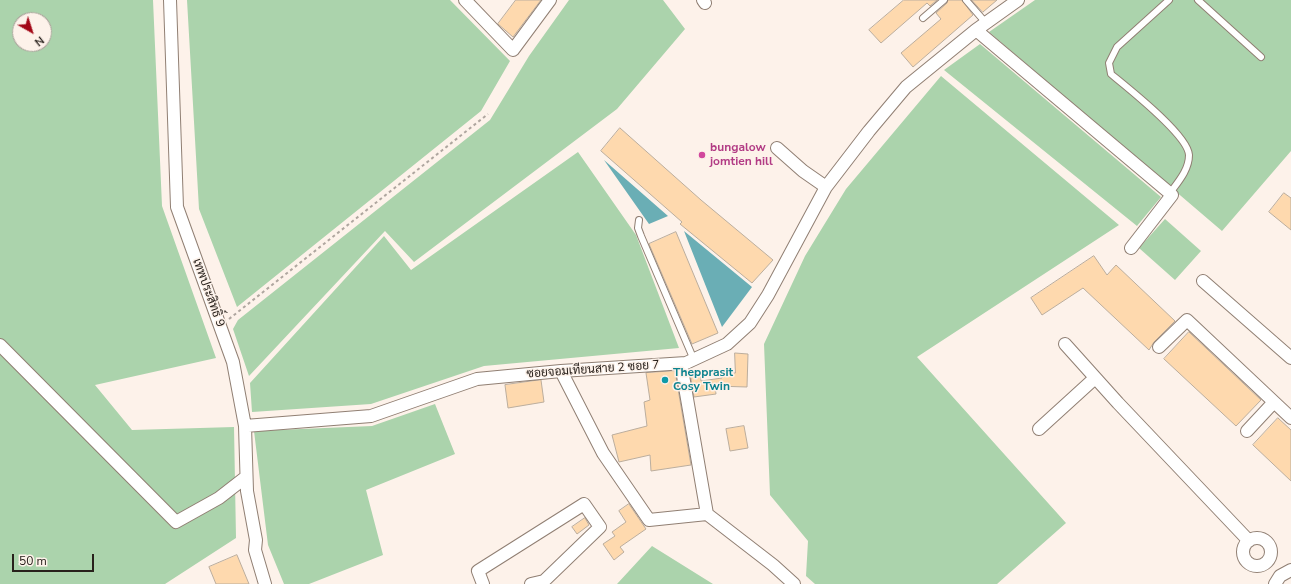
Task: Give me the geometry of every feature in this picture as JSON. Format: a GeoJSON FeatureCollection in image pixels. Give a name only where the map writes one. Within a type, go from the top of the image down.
{"type":"FeatureCollection","features":[{"type":"Feature","properties":{"kind":"street","name":"เทพประสิทธิ์ 9"},"geometry":{"type":"LineString","coordinates":[[170,0],[177,207],[233,362],[246,426],[247,491],[256,540],[256,550],[265,584]]}},
{"type":"Feature","properties":{"kind":"street"},"geometry":{"type":"LineString","coordinates":[[465,0],[513,50],[550,0]]}},
{"type":"Feature","properties":{"kind":"street","name":"ซอยจอมเทียนสาย 2 ซอย 7"},"geometry":{"type":"LineString","coordinates":[[246,426],[371,416],[477,379],[561,371],[681,364],[694,360],[727,344],[750,323],[768,295],[826,187],[869,131],[906,87],[976,30],[1018,0]]}},
{"type":"Feature","properties":{"kind":"street"},"geometry":{"type":"LineString","coordinates":[[976,30],[1172,195],[1131,248]]}},
{"type":"Feature","properties":{"kind":"street"},"geometry":{"type":"LineString","coordinates":[[777,148],[803,171],[826,187]]}},
{"type":"Feature","properties":{"kind":"street"},"geometry":{"type":"LineString","coordinates":[[1204,281],[1291,358]]}},
{"type":"Feature","properties":{"kind":"street"},"geometry":{"type":"LineString","coordinates":[[1159,347],[1187,320],[1291,418]]}},
{"type":"Feature","properties":{"kind":"street"},"geometry":{"type":"LineString","coordinates":[[0,344],[176,522],[219,498],[246,477]]}},
{"type":"Feature","properties":{"kind":"street"},"geometry":{"type":"LineString","coordinates":[[1065,344],[1095,378],[1249,541]]}},
{"type":"Feature","properties":{"kind":"street"},"geometry":{"type":"LineString","coordinates":[[681,364],[707,514],[773,565],[794,584]]}},
{"type":"Feature","properties":{"kind":"street"},"geometry":{"type":"LineString","coordinates":[[561,371],[603,453],[649,520],[707,514]]}},
{"type":"Feature","properties":{"kind":"street"},"geometry":{"type":"LineString","coordinates":[[1039,429],[1095,378]]}},
{"type":"Feature","properties":{"kind":"street"},"geometry":{"type":"LineString","coordinates":[[1247,431],[1274,402]]}},
{"type":"Feature","properties":{"kind":"street"},"geometry":{"type":"LineString","coordinates":[[483,584],[478,571],[584,504],[600,527],[544,581],[531,584]]}},
{"type":"Feature","properties":{"kind":"street"},"geometry":{"type":"LineString","coordinates":[[1258,538],[1266,541],[1269,544],[1271,553],[1267,561],[1260,566],[1255,566],[1247,561],[1243,553],[1246,544],[1249,541],[1258,538]]}},
{"type":"Feature","properties":{"kind":"street"},"geometry":{"type":"LineString","coordinates":[[1267,561],[1277,580],[1291,570]]}},
{"type":"Feature","properties":{"kind":"lane"},"geometry":{"type":"LineString","coordinates":[[923,18],[944,0]]}},
{"type":"Feature","properties":{"kind":"lane"},"geometry":{"type":"LineString","coordinates":[[966,0],[986,23]]}},
{"type":"Feature","properties":{"kind":"lane"},"geometry":{"type":"LineString","coordinates":[[1169,0],[1117,47],[1109,63],[1111,74],[1174,129],[1187,148],[1189,154],[1183,175],[1170,193]]}},
{"type":"Feature","properties":{"kind":"lane"},"geometry":{"type":"LineString","coordinates":[[1198,0],[1261,57]]}},
{"type":"Feature","properties":{"kind":"lane"},"geometry":{"type":"LineString","coordinates":[[639,220],[638,228],[641,236],[694,360]]}},
{"type":"Feature","properties":{"kind":"path"},"geometry":{"type":"LineString","coordinates":[[220,326],[488,114]]}},
{"type":"Feature","properties":{"kind":"green space"},"geometry":{"type":"Polygon","coordinates":[[[0,0],[153,0],[162,206],[216,358],[95,385],[132,430],[234,427],[236,538],[165,584],[0,584],[0,0]]]}},
{"type":"Feature","properties":{"kind":"green space"},"geometry":{"type":"Polygon","coordinates":[[[187,0],[450,0],[510,61],[481,111],[237,307],[199,209],[187,0]]]}},
{"type":"Feature","properties":{"kind":"green space"},"geometry":{"type":"Polygon","coordinates":[[[569,0],[663,0],[685,29],[617,109],[414,262],[385,231],[249,376],[233,329],[238,320],[490,120],[529,56],[569,0]]]}},
{"type":"Feature","properties":{"kind":"green space"},"geometry":{"type":"Polygon","coordinates":[[[1035,0],[1291,0],[1291,151],[1222,231],[989,32],[1035,0]]]}},
{"type":"Feature","properties":{"kind":"green space"},"geometry":{"type":"Polygon","coordinates":[[[980,44],[1161,197],[1137,226],[944,70],[980,44]]]}},
{"type":"Feature","properties":{"kind":"green space"},"geometry":{"type":"Polygon","coordinates":[[[941,76],[1119,225],[917,357],[1066,523],[997,584],[815,584],[806,576],[808,541],[770,495],[764,344],[805,256],[846,189],[941,76]]]}},
{"type":"Feature","properties":{"kind":"green space"},"geometry":{"type":"Polygon","coordinates":[[[578,152],[636,235],[679,348],[484,366],[371,404],[252,412],[250,383],[384,236],[411,270],[578,152]]]}},
{"type":"Feature","properties":{"kind":"green space"},"geometry":{"type":"Polygon","coordinates":[[[1165,219],[1201,251],[1175,280],[1139,248],[1165,219]]]}},
{"type":"Feature","properties":{"kind":"green space"},"geometry":{"type":"Polygon","coordinates":[[[435,404],[455,454],[366,490],[383,555],[309,584],[284,584],[268,545],[254,431],[372,426],[435,404]]]}},
{"type":"Feature","properties":{"kind":"green space"},"geometry":{"type":"Polygon","coordinates":[[[652,546],[713,584],[617,584],[652,546]]]}},
{"type":"Feature","properties":{"kind":"water"},"geometry":{"type":"Polygon","coordinates":[[[604,160],[668,216],[649,224],[604,160]]]}},
{"type":"Feature","properties":{"kind":"water"},"geometry":{"type":"Polygon","coordinates":[[[684,231],[752,287],[722,327],[684,231]]]}},
{"type":"Feature","properties":{"kind":"building"},"geometry":{"type":"Polygon","coordinates":[[[516,0],[541,0],[513,37],[498,24],[516,0]]]}},
{"type":"Feature","properties":{"kind":"building"},"geometry":{"type":"Polygon","coordinates":[[[904,0],[937,0],[930,6],[927,3],[881,43],[869,30],[904,0]]]}},
{"type":"Feature","properties":{"kind":"building"},"geometry":{"type":"Polygon","coordinates":[[[948,0],[962,0],[973,15],[913,67],[901,53],[941,19],[936,13],[947,3],[948,0]]]}},
{"type":"Feature","properties":{"kind":"building"},"geometry":{"type":"Polygon","coordinates":[[[972,0],[997,0],[983,12],[972,0]]]}},
{"type":"Feature","properties":{"kind":"building"},"geometry":{"type":"Polygon","coordinates":[[[620,128],[701,200],[773,260],[752,283],[680,224],[682,222],[601,151],[620,128]]]}},
{"type":"Feature","properties":{"kind":"building"},"geometry":{"type":"Polygon","coordinates":[[[1284,193],[1291,198],[1291,230],[1269,212],[1284,193]]]}},
{"type":"Feature","properties":{"kind":"building"},"geometry":{"type":"Polygon","coordinates":[[[676,232],[718,333],[692,344],[649,244],[676,232]]]}},
{"type":"Feature","properties":{"kind":"building"},"geometry":{"type":"Polygon","coordinates":[[[1094,256],[1107,275],[1116,265],[1175,321],[1154,342],[1149,350],[1083,288],[1042,315],[1031,298],[1094,256]]]}},
{"type":"Feature","properties":{"kind":"building"},"geometry":{"type":"Polygon","coordinates":[[[1189,332],[1261,400],[1236,426],[1164,359],[1189,332]]]}},
{"type":"Feature","properties":{"kind":"building"},"geometry":{"type":"Polygon","coordinates":[[[735,353],[748,354],[747,387],[715,386],[716,394],[694,397],[690,373],[700,372],[701,381],[722,378],[722,373],[735,373],[735,353]]]}},
{"type":"Feature","properties":{"kind":"building"},"geometry":{"type":"Polygon","coordinates":[[[675,371],[691,465],[651,471],[650,455],[619,462],[612,435],[647,426],[644,402],[650,400],[646,373],[675,371]]]}},
{"type":"Feature","properties":{"kind":"building"},"geometry":{"type":"Polygon","coordinates":[[[541,380],[544,402],[508,408],[505,385],[541,380]]]}},
{"type":"Feature","properties":{"kind":"building"},"geometry":{"type":"Polygon","coordinates":[[[1278,418],[1291,430],[1291,481],[1253,445],[1278,418]]]}},
{"type":"Feature","properties":{"kind":"building"},"geometry":{"type":"Polygon","coordinates":[[[744,426],[748,448],[730,451],[726,429],[744,426]]]}},
{"type":"Feature","properties":{"kind":"building"},"geometry":{"type":"Polygon","coordinates":[[[629,504],[646,529],[620,547],[624,552],[614,560],[603,544],[615,536],[612,532],[626,522],[619,511],[629,504]]]}},
{"type":"Feature","properties":{"kind":"building"},"geometry":{"type":"Polygon","coordinates":[[[585,518],[589,525],[577,534],[572,527],[585,518]]]}},
{"type":"Feature","properties":{"kind":"building"},"geometry":{"type":"Polygon","coordinates":[[[237,555],[249,584],[216,584],[209,567],[237,555]]]}},
{"type":"Feature","properties":{"kind":"place","name":"bungalow jomtien hill"},"geometry":{"type":"Point","coordinates":[702,155]}},
{"type":"Feature","properties":{"kind":"place","name":"Thepprasit Cosy Twin"},"geometry":{"type":"Point","coordinates":[665,380]}}]}
